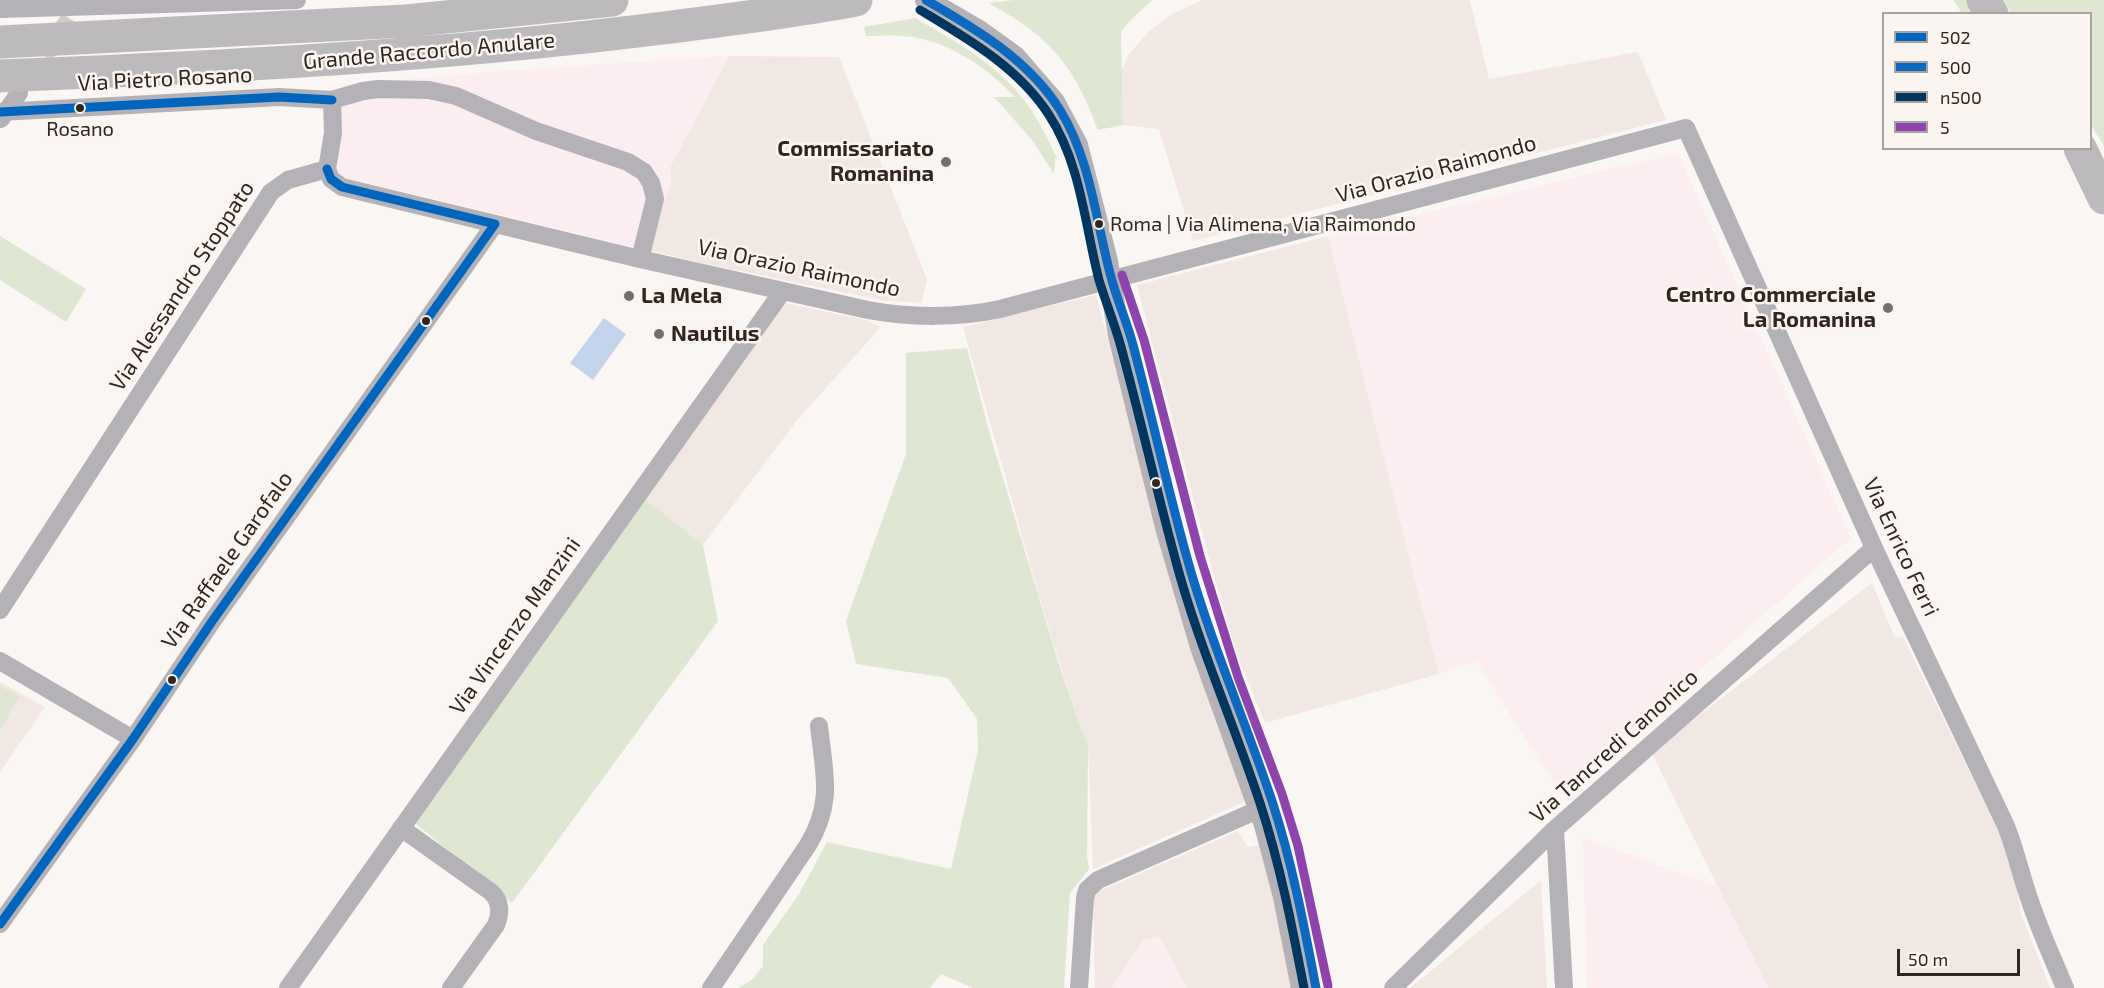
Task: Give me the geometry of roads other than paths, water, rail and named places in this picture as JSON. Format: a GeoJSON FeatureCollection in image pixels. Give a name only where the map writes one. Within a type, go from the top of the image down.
{"type":"FeatureCollection","features":[{"type":"Feature","properties":{"kind":"highway","name":"Grande Raccordo Anulare"},"geometry":{"type":"LineString","coordinates":[[0,42],[406,21],[612,0]]}},
{"type":"Feature","properties":{"kind":"highway","name":"Grande Raccordo Anulare"},"geometry":{"type":"LineString","coordinates":[[9,84],[184,68],[402,55],[605,35],[809,9],[856,0]]}},
{"type":"Feature","properties":{"kind":"highway"},"geometry":{"type":"LineString","coordinates":[[2081,150],[2104,198]]}},
{"type":"Feature","properties":{"kind":"street"},"geometry":{"type":"LineString","coordinates":[[0,9],[297,0]]}},
{"type":"Feature","properties":{"kind":"street"},"geometry":{"type":"LineString","coordinates":[[926,0],[1009,51],[1039,83],[1063,116],[1081,155],[1111,279],[1130,334],[1188,560],[1227,681],[1271,798],[1284,841],[1316,988]]}},
{"type":"Feature","properties":{"kind":"street"},"geometry":{"type":"LineString","coordinates":[[2,115],[9,84]]}},
{"type":"Feature","properties":{"kind":"street"},"geometry":{"type":"LineString","coordinates":[[495,224],[342,187],[331,179],[327,169],[333,133],[332,100],[370,90],[442,92],[536,131],[634,165],[647,176],[654,194],[654,207],[640,260]]}},
{"type":"Feature","properties":{"kind":"street","name":"Via Pietro Rosano"},"geometry":{"type":"LineString","coordinates":[[2,115],[279,97],[332,100]]}},
{"type":"Feature","properties":{"kind":"street","name":"Via Orazio Raimondo"},"geometry":{"type":"LineString","coordinates":[[495,224],[640,260],[874,311],[930,315],[989,312],[1686,128]]}},
{"type":"Feature","properties":{"kind":"street","name":"Via Enrico Ferri"},"geometry":{"type":"LineString","coordinates":[[1686,128],[1874,548],[2006,826],[2019,859],[2025,887],[2037,923],[2065,988]]}},
{"type":"Feature","properties":{"kind":"street","name":"Via Alessandro Stoppato"},"geometry":{"type":"LineString","coordinates":[[0,610],[271,192],[288,180],[327,169]]}},
{"type":"Feature","properties":{"kind":"street","name":"Via Raffaele Garofalo"},"geometry":{"type":"LineString","coordinates":[[0,924],[133,740],[213,620],[495,224]]}},
{"type":"Feature","properties":{"kind":"street"},"geometry":{"type":"LineString","coordinates":[[1111,279],[1119,336],[1181,582],[1213,681],[1260,809],[1280,882],[1302,988]]}},
{"type":"Feature","properties":{"kind":"street","name":"Via Vincenzo Manzini"},"geometry":{"type":"LineString","coordinates":[[288,988],[782,292]]}},
{"type":"Feature","properties":{"kind":"street","name":"Via Tancredi Canonico"},"geometry":{"type":"LineString","coordinates":[[1393,988],[1554,829],[1874,548]]}},
{"type":"Feature","properties":{"kind":"street"},"geometry":{"type":"LineString","coordinates":[[0,661],[133,740]]}},
{"type":"Feature","properties":{"kind":"street"},"geometry":{"type":"LineString","coordinates":[[711,988],[808,846],[819,826],[825,796],[819,726]]}},
{"type":"Feature","properties":{"kind":"street"},"geometry":{"type":"LineString","coordinates":[[1079,988],[1085,898],[1089,887],[1098,880],[1122,869],[1260,809]]}},
{"type":"Feature","properties":{"kind":"street"},"geometry":{"type":"LineString","coordinates":[[401,828],[491,892],[499,904],[496,925],[451,988]]}},
{"type":"Feature","properties":{"kind":"street"},"geometry":{"type":"LineString","coordinates":[[1554,829],[1564,988]]}},
{"type":"Feature","properties":{"kind":"water"},"geometry":{"type":"Polygon","coordinates":[[[604,318],[626,334],[593,380],[570,363],[604,318]]]}},
{"type":"Feature","properties":{"kind":"tunnel"},"geometry":{"type":"LineString","coordinates":[[29,78],[72,15]]}},
{"type":"Feature","properties":{"kind":"place","name":"Rosano"},"geometry":{"type":"Point","coordinates":[80,108]}},
{"type":"Feature","properties":{"kind":"place","name":"Commissariato Romanina"},"geometry":{"type":"Point","coordinates":[946,162]}},
{"type":"Feature","properties":{"kind":"place","name":"Roma | Via Alimena, Via Raimondo"},"geometry":{"type":"Point","coordinates":[1099,224]}},
{"type":"Feature","properties":{"kind":"place","name":"La Mela"},"geometry":{"type":"Point","coordinates":[629,296]}},
{"type":"Feature","properties":{"kind":"place","name":"Centro Commerciale La Romanina"},"geometry":{"type":"Point","coordinates":[1888,308]}},
{"type":"Feature","properties":{"kind":"place","name":"Nautilus"},"geometry":{"type":"Point","coordinates":[659,334]}}]}
